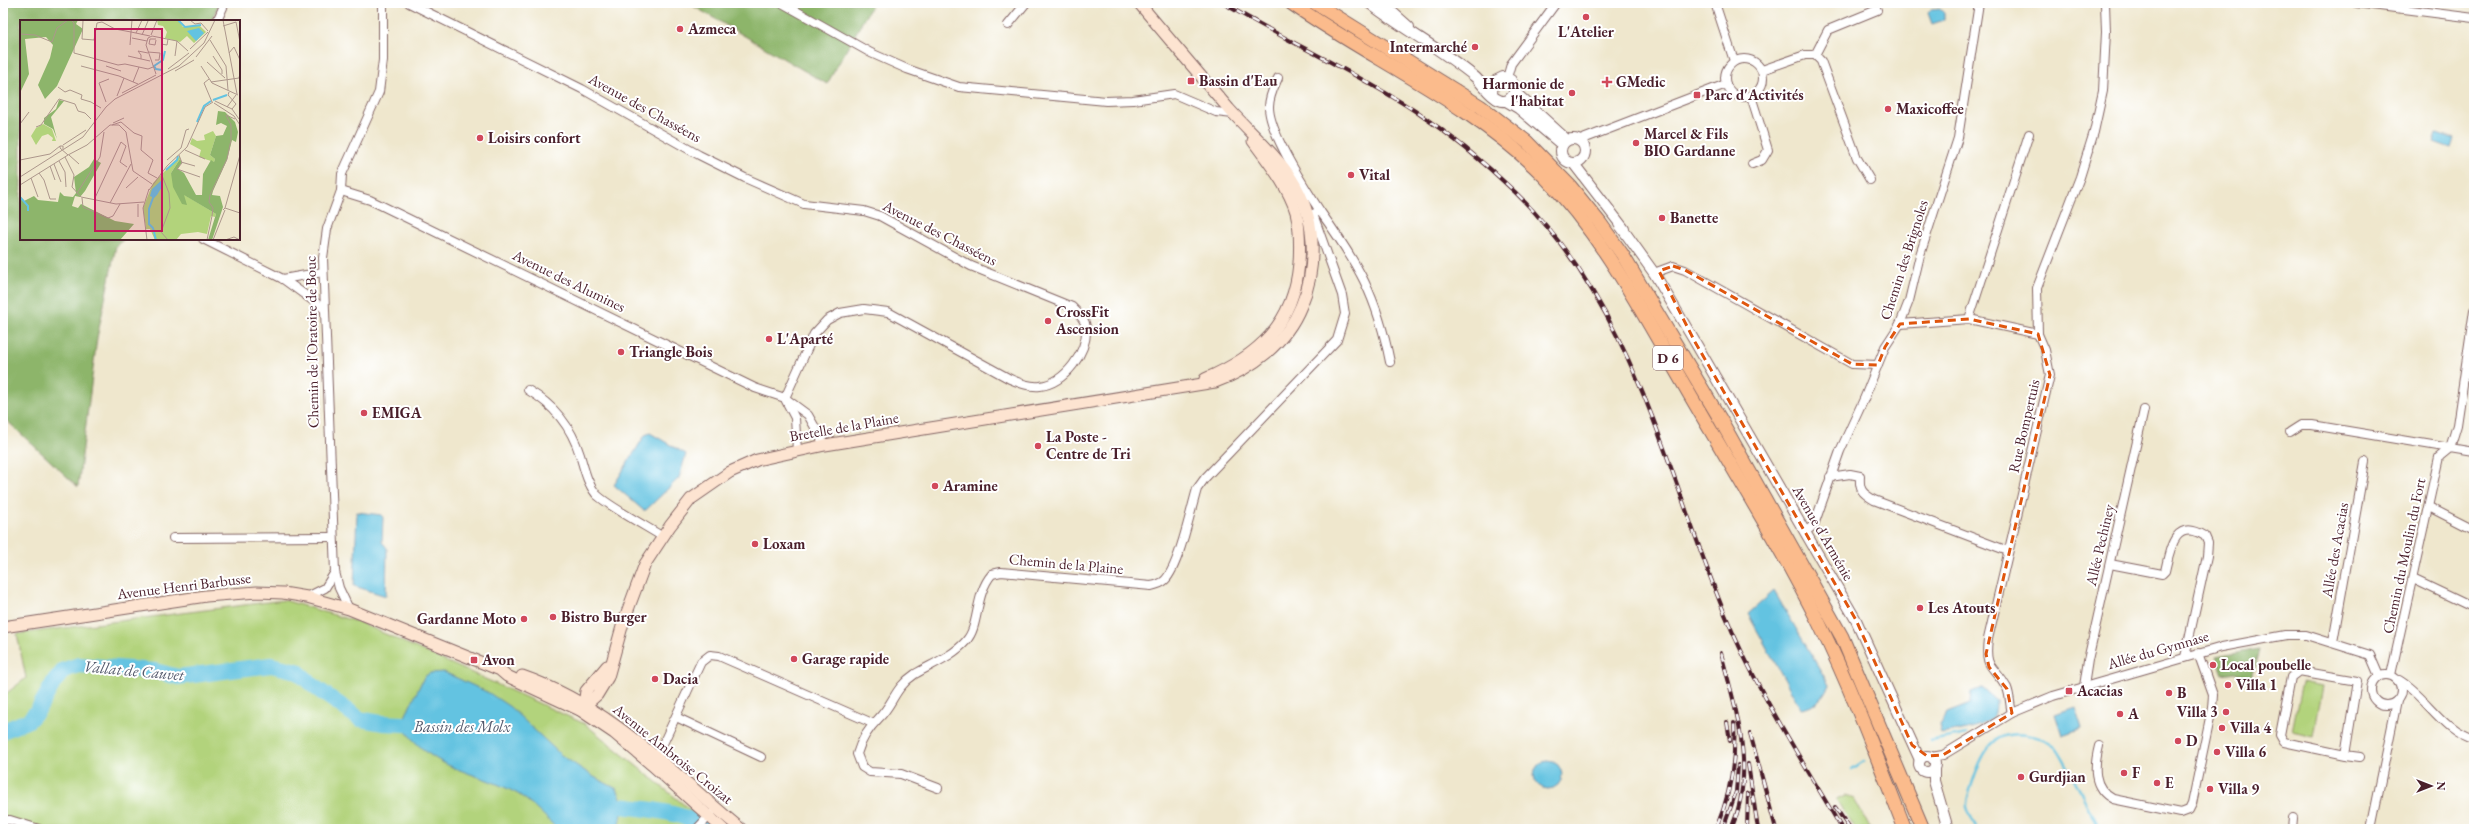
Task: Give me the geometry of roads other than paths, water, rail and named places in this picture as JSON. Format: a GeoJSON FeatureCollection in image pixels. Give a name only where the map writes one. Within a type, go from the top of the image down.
{"type":"FeatureCollection","features":[{"type":"Feature","properties":{"kind":"highway","name":"D 6"},"geometry":{"type":"LineString","coordinates":[[1291,3],[1478,122],[1512,147],[1545,177],[1579,216],[1633,298],[1794,577],[1820,626],[1844,680],[1905,829]]}},
{"type":"Feature","properties":{"kind":"highway","name":"D 6"},"geometry":{"type":"LineString","coordinates":[[1315,3],[1480,106],[1527,142],[1570,186],[1600,223],[1622,254],[1719,417],[1842,637],[1924,829]]}},
{"type":"Feature","properties":{"kind":"main road","name":"Bretelle de la Plaine"},"geometry":{"type":"LineString","coordinates":[[582,707],[597,695],[608,677],[611,661],[645,564],[691,499],[730,472],[757,460],[826,445],[1193,384],[1215,382],[1231,377],[1251,365],[1271,349],[1292,324],[1310,278],[1314,214],[1283,166],[1233,114],[1139,3]]}},
{"type":"Feature","properties":{"kind":"main road","name":"Bretelle de la Plaine"},"geometry":{"type":"LineString","coordinates":[[1193,384],[1245,359],[1276,329],[1285,315],[1298,277],[1300,253],[1297,220],[1289,195],[1233,114]]}},
{"type":"Feature","properties":{"kind":"main road","name":"Avenue Henri Barbusse"},"geometry":{"type":"LineString","coordinates":[[3,627],[233,593],[283,593],[307,596],[349,609],[500,670],[509,671],[549,685],[582,707]]}},
{"type":"Feature","properties":{"kind":"main road","name":"Avenue Ambroise Croizat"},"geometry":{"type":"LineString","coordinates":[[582,707],[630,734],[655,761],[705,821],[723,829]]}},
{"type":"Feature","properties":{"kind":"main road","name":"Avenue Ambroise Croizat"},"geometry":{"type":"LineString","coordinates":[[705,821],[741,829]]}},
{"type":"Feature","properties":{"kind":"street"},"geometry":{"type":"LineString","coordinates":[[218,20],[225,3]]}},
{"type":"Feature","properties":{"kind":"street","name":"Chemin de l'Oratoire de Bouc"},"geometry":{"type":"LineString","coordinates":[[349,609],[339,588],[335,572],[323,272],[327,229],[341,191],[344,168],[379,92],[383,60],[383,3]]}},
{"type":"Feature","properties":{"kind":"street","name":"Avenue des Chasséens"},"geometry":{"type":"LineString","coordinates":[[408,3],[582,89],[699,155],[745,178],[804,204],[864,211],[880,216],[971,266],[1072,307],[1081,315],[1086,326],[1086,339],[1079,354],[1063,377],[1041,386],[1026,385],[1010,379],[888,312],[864,309],[840,313],[827,320],[814,334],[785,398]]}},
{"type":"Feature","properties":{"kind":"street"},"geometry":{"type":"LineString","coordinates":[[782,3],[871,53],[918,74],[959,87],[1106,101],[1133,100],[1174,94],[1216,112],[1233,114]]}},
{"type":"Feature","properties":{"kind":"street"},"geometry":{"type":"LineString","coordinates":[[1008,25],[1026,3]]}},
{"type":"Feature","properties":{"kind":"street"},"geometry":{"type":"LineString","coordinates":[[1369,3],[1393,22],[1421,38]]}},
{"type":"Feature","properties":{"kind":"street"},"geometry":{"type":"LineString","coordinates":[[1382,3],[1421,38],[1475,77],[1499,100],[1506,101],[1518,108],[1565,142]]}},
{"type":"Feature","properties":{"kind":"street"},"geometry":{"type":"LineString","coordinates":[[1507,78],[1511,64],[1556,3]]}},
{"type":"Feature","properties":{"kind":"street"},"geometry":{"type":"LineString","coordinates":[[1715,3],[1734,61]]}},
{"type":"Feature","properties":{"kind":"street","name":"Chemin des Brignoles"},"geometry":{"type":"LineString","coordinates":[[1805,532],[1814,525],[1830,477],[1885,347],[1900,324],[1956,145],[1978,3]]}},
{"type":"Feature","properties":{"kind":"street","name":"Rue Bompertuis"},"geometry":{"type":"LineString","coordinates":[[2012,713],[2007,689],[1989,667],[1986,654],[2008,551],[2050,375],[2046,350],[2038,334],[2037,288],[2080,178],[2094,132],[2103,92],[2105,3]]}},
{"type":"Feature","properties":{"kind":"street"},"geometry":{"type":"LineString","coordinates":[[2356,3],[2474,18]]}},
{"type":"Feature","properties":{"kind":"street"},"geometry":{"type":"LineString","coordinates":[[1815,55],[1828,30],[1877,10]]}},
{"type":"Feature","properties":{"kind":"street"},"geometry":{"type":"LineString","coordinates":[[1762,70],[1805,55],[1815,55]]}},
{"type":"Feature","properties":{"kind":"street"},"geometry":{"type":"LineString","coordinates":[[1815,55],[1820,61],[1857,158],[1870,180]]}},
{"type":"Feature","properties":{"kind":"street"},"geometry":{"type":"LineString","coordinates":[[1750,59],[1760,66],[1762,70],[1764,77],[1760,88],[1751,96],[1745,97],[1733,94],[1726,84],[1726,71],[1734,61],[1750,59]]}},
{"type":"Feature","properties":{"kind":"street"},"geometry":{"type":"LineString","coordinates":[[1475,77],[1496,79],[1507,78]]}},
{"type":"Feature","properties":{"kind":"street"},"geometry":{"type":"LineString","coordinates":[[1278,78],[1270,96],[1271,118],[1314,214],[1348,250],[1370,291],[1383,328],[1390,362]]}},
{"type":"Feature","properties":{"kind":"street"},"geometry":{"type":"LineString","coordinates":[[1507,78],[1515,87],[1518,95],[1565,142]]}},
{"type":"Feature","properties":{"kind":"street"},"geometry":{"type":"LineString","coordinates":[[1492,94],[1491,86],[1496,79]]}},
{"type":"Feature","properties":{"kind":"street"},"geometry":{"type":"LineString","coordinates":[[1583,140],[1726,84]]}},
{"type":"Feature","properties":{"kind":"street"},"geometry":{"type":"LineString","coordinates":[[1506,101],[1514,94],[1515,87]]}},
{"type":"Feature","properties":{"kind":"street"},"geometry":{"type":"LineString","coordinates":[[1751,96],[1768,150],[1762,160],[1752,164]]}},
{"type":"Feature","properties":{"kind":"street"},"geometry":{"type":"LineString","coordinates":[[1969,319],[2029,134]]}},
{"type":"Feature","properties":{"kind":"street"},"geometry":{"type":"LineString","coordinates":[[1576,139],[1583,144],[1585,150],[1578,162],[1563,159],[1560,152],[1565,142],[1576,139]]}},
{"type":"Feature","properties":{"kind":"street","name":"Avenue d'Arménie"},"geometry":{"type":"LineString","coordinates":[[1578,162],[1601,200],[1656,272],[1856,620],[1912,745],[1929,763],[1948,829]]}},
{"type":"Feature","properties":{"kind":"street","name":"Avenue des Alumines"},"geometry":{"type":"LineString","coordinates":[[341,191],[370,200],[755,388],[785,398],[808,415],[826,445]]}},
{"type":"Feature","properties":{"kind":"street"},"geometry":{"type":"LineString","coordinates":[[1297,220],[1314,214]]}},
{"type":"Feature","properties":{"kind":"street","name":"Chemin de la Plaine"},"geometry":{"type":"LineString","coordinates":[[872,723],[879,718],[895,692],[905,682],[959,648],[968,640],[973,628],[981,589],[992,574],[1001,572],[1151,586],[1165,580],[1173,566],[1198,488],[1337,340],[1342,328],[1345,314],[1342,295],[1314,214]]}},
{"type":"Feature","properties":{"kind":"street"},"geometry":{"type":"LineString","coordinates":[[205,240],[284,279],[324,308]]}},
{"type":"Feature","properties":{"kind":"street"},"geometry":{"type":"LineString","coordinates":[[1656,272],[1673,266],[1685,270],[1852,364],[1878,365]]}},
{"type":"Feature","properties":{"kind":"street"},"geometry":{"type":"LineString","coordinates":[[284,279],[323,272]]}},
{"type":"Feature","properties":{"kind":"street"},"geometry":{"type":"LineString","coordinates":[[2450,448],[2457,424],[2474,310]]}},
{"type":"Feature","properties":{"kind":"street"},"geometry":{"type":"LineString","coordinates":[[1900,324],[1969,319],[2038,334]]}},
{"type":"Feature","properties":{"kind":"street"},"geometry":{"type":"LineString","coordinates":[[528,390],[555,408],[576,445],[587,478],[596,495],[663,537]]}},
{"type":"Feature","properties":{"kind":"street"},"geometry":{"type":"LineString","coordinates":[[785,398],[795,418],[797,451]]}},
{"type":"Feature","properties":{"kind":"street","name":"Allée Pechiney"},"geometry":{"type":"LineString","coordinates":[[2084,686],[2144,410]]}},
{"type":"Feature","properties":{"kind":"street"},"geometry":{"type":"LineString","coordinates":[[2290,432],[2300,425],[2312,425],[2474,452]]}},
{"type":"Feature","properties":{"kind":"street","name":"Chemin du Moulin du Fort"},"geometry":{"type":"LineString","coordinates":[[2391,675],[2414,579],[2439,457],[2450,448]]}},
{"type":"Feature","properties":{"kind":"street","name":"Allée des Acacias"},"geometry":{"type":"LineString","coordinates":[[2333,642],[2365,462]]}},
{"type":"Feature","properties":{"kind":"street"},"geometry":{"type":"LineString","coordinates":[[1830,477],[1850,474],[1860,476],[1860,487],[1864,494],[1874,500],[2008,551]]}},
{"type":"Feature","properties":{"kind":"street"},"geometry":{"type":"LineString","coordinates":[[2429,507],[2474,530]]}},
{"type":"Feature","properties":{"kind":"street"},"geometry":{"type":"LineString","coordinates":[[2110,564],[2162,574],[2165,572],[2172,540],[2182,533],[2191,531],[2206,536],[2208,543],[2207,556],[2185,657]]}},
{"type":"Feature","properties":{"kind":"street"},"geometry":{"type":"LineString","coordinates":[[173,538],[333,537]]}},
{"type":"Feature","properties":{"kind":"street"},"geometry":{"type":"LineString","coordinates":[[307,596],[324,588],[335,572]]}},
{"type":"Feature","properties":{"kind":"street"},"geometry":{"type":"LineString","coordinates":[[2414,579],[2474,608]]}},
{"type":"Feature","properties":{"kind":"street","name":"Allée du Gymnase"},"geometry":{"type":"LineString","coordinates":[[1929,763],[2012,713],[2084,686],[2198,653],[2286,635],[2306,635],[2333,642],[2370,655],[2379,676]]}},
{"type":"Feature","properties":{"kind":"street"},"geometry":{"type":"LineString","coordinates":[[2099,746],[2096,760],[2096,781],[2106,796],[2113,799],[2181,813],[2189,810],[2192,804],[2212,708],[2213,695],[2198,653]]}},
{"type":"Feature","properties":{"kind":"street"},"geometry":{"type":"LineString","coordinates":[[655,761],[694,674],[701,662],[710,655],[719,656],[872,723],[857,754],[862,768],[870,772],[901,774],[938,788]]}},
{"type":"Feature","properties":{"kind":"street"},"geometry":{"type":"LineString","coordinates":[[2345,754],[2357,681],[2299,671],[2294,673],[2291,677],[2280,735],[2284,742],[2360,757]]}},
{"type":"Feature","properties":{"kind":"street"},"geometry":{"type":"LineString","coordinates":[[2392,723],[2385,705],[2376,701],[2371,692],[2372,683],[2379,676],[2391,675],[2414,689],[2418,695],[2454,731],[2474,740]]}},
{"type":"Feature","properties":{"kind":"street"},"geometry":{"type":"LineString","coordinates":[[2371,829],[2392,723],[2402,686],[2399,680]]}},
{"type":"Feature","properties":{"kind":"street"},"geometry":{"type":"LineString","coordinates":[[2385,705],[2399,699],[2418,695]]}},
{"type":"Feature","properties":{"kind":"street"},"geometry":{"type":"LineString","coordinates":[[676,717],[761,757]]}},
{"type":"Feature","properties":{"kind":"street"},"geometry":{"type":"LineString","coordinates":[[2292,829],[2293,818]]}},
{"type":"Feature","properties":{"kind":"street"},"geometry":{"type":"LineString","coordinates":[[3,820],[10,820],[39,829]]}},
{"type":"Feature","properties":{"kind":"water"},"geometry":{"type":"Polygon","coordinates":[[[1940,9],[1944,13],[1944,20],[1932,24],[1928,13],[1930,10],[1940,9]]]}},
{"type":"Feature","properties":{"kind":"water"},"geometry":{"type":"Polygon","coordinates":[[[2437,133],[2454,139],[2451,148],[2434,142],[2437,133]]]}},
{"type":"Feature","properties":{"kind":"water"},"geometry":{"type":"Polygon","coordinates":[[[650,433],[686,454],[679,478],[646,510],[643,510],[614,485],[645,435],[650,433]]]}},
{"type":"Feature","properties":{"kind":"water"},"geometry":{"type":"Polygon","coordinates":[[[357,512],[382,515],[382,542],[387,548],[386,596],[354,586],[357,512]]]}},
{"type":"Feature","properties":{"kind":"water"},"geometry":{"type":"Polygon","coordinates":[[[1774,591],[1829,685],[1824,694],[1815,704],[1806,708],[1801,709],[1748,614],[1774,591]]]}},
{"type":"Feature","properties":{"kind":"water","name":"Bassin des Molx"},"geometry":{"type":"Polygon","coordinates":[[[444,672],[489,693],[510,707],[561,755],[594,777],[617,789],[624,804],[620,823],[613,829],[557,829],[539,810],[518,794],[441,762],[427,753],[414,741],[401,725],[424,677],[430,673],[444,672]]]}},
{"type":"Feature","properties":{"kind":"water"},"geometry":{"type":"Polygon","coordinates":[[[1982,688],[1996,700],[1993,716],[1980,725],[1960,731],[1941,734],[1939,725],[1947,713],[1970,704],[1971,692],[1982,688]]]}},
{"type":"Feature","properties":{"kind":"water"},"geometry":{"type":"Polygon","coordinates":[[[2075,707],[2082,728],[2062,735],[2055,714],[2075,707]]]}},
{"type":"Feature","properties":{"kind":"water"},"geometry":{"type":"Polygon","coordinates":[[[1548,761],[1558,765],[1562,775],[1558,785],[1548,789],[1538,785],[1534,775],[1538,765],[1548,761]]]}},
{"type":"Feature","properties":{"kind":"waterway","name":"Vallat de Cauvet"},"geometry":{"type":"LineString","coordinates":[[3,731],[29,720],[38,710],[54,682],[64,670],[79,665],[155,671],[178,677],[271,665],[297,671],[316,688],[360,719],[382,723],[423,725]]}},
{"type":"Feature","properties":{"kind":"waterway"},"geometry":{"type":"LineString","coordinates":[[1930,741],[1967,734]]}},
{"type":"Feature","properties":{"kind":"waterway"},"geometry":{"type":"LineString","coordinates":[[1976,827],[1967,804],[1969,793],[1978,767],[1987,750],[1995,741],[2001,737],[2017,734],[2034,736],[2055,746],[2070,771],[2099,829]]}},
{"type":"Feature","properties":{"kind":"waterway"},"geometry":{"type":"LineString","coordinates":[[1852,769],[1864,761]]}},
{"type":"Feature","properties":{"kind":"waterway","name":"Vallat de Cauvet"},"geometry":{"type":"LineString","coordinates":[[602,804],[670,813],[695,822],[704,829]]}},
{"type":"Feature","properties":{"kind":"railway"},"geometry":{"type":"LineString","coordinates":[[1223,3],[1392,96],[1428,120],[1467,149],[1503,181],[1556,237],[1589,286],[1618,337],[1642,390],[1703,557],[1736,640],[1779,722],[1842,829]]}},
{"type":"Feature","properties":{"kind":"railway"},"geometry":{"type":"LineString","coordinates":[[1721,653],[1738,719],[1743,763],[1743,785],[1739,807],[1731,829]]}},
{"type":"Feature","properties":{"kind":"railway"},"geometry":{"type":"LineString","coordinates":[[1727,722],[1730,741]]}},
{"type":"Feature","properties":{"kind":"railway"},"geometry":{"type":"LineString","coordinates":[[1717,826],[1726,801],[1732,776],[1734,723]]}},
{"type":"Feature","properties":{"kind":"railway"},"geometry":{"type":"LineString","coordinates":[[1750,733],[1776,829]]}},
{"type":"Feature","properties":{"kind":"railway"},"geometry":{"type":"LineString","coordinates":[[1748,764],[1758,829]]}},
{"type":"Feature","properties":{"kind":"railway"},"geometry":{"type":"LineString","coordinates":[[1723,829],[1736,792],[1738,765]]}},
{"type":"Feature","properties":{"kind":"railway"},"geometry":{"type":"LineString","coordinates":[[1747,829],[1748,793]]}},
{"type":"Feature","properties":{"kind":"railway"},"geometry":{"type":"LineString","coordinates":[[1835,807],[1850,829]]}},
{"type":"Feature","properties":{"kind":"place","name":"L'Atelier"},"geometry":{"type":"Point","coordinates":[1586,17]}},
{"type":"Feature","properties":{"kind":"place","name":"Azmeca"},"geometry":{"type":"Point","coordinates":[680,29]}},
{"type":"Feature","properties":{"kind":"place","name":"Intermarché"},"geometry":{"type":"Point","coordinates":[1475,47]}},
{"type":"Feature","properties":{"kind":"place","name":"Bassin d'Eau"},"geometry":{"type":"Point","coordinates":[1191,81]}},
{"type":"Feature","properties":{"kind":"place","name":"GMedic"},"geometry":{"type":"Point","coordinates":[1607,82]}},
{"type":"Feature","properties":{"kind":"place","name":"Harmonie de l'habitat"},"geometry":{"type":"Point","coordinates":[1572,93]}},
{"type":"Feature","properties":{"kind":"place","name":"Parc d'Activités"},"geometry":{"type":"Point","coordinates":[1697,95]}},
{"type":"Feature","properties":{"kind":"place","name":"Maxicoffee"},"geometry":{"type":"Point","coordinates":[1888,109]}},
{"type":"Feature","properties":{"kind":"place","name":"Loisirs confort"},"geometry":{"type":"Point","coordinates":[480,138]}},
{"type":"Feature","properties":{"kind":"place","name":"Marcel & Fils BIO Gardanne"},"geometry":{"type":"Point","coordinates":[1636,143]}},
{"type":"Feature","properties":{"kind":"place","name":"Vital"},"geometry":{"type":"Point","coordinates":[1351,175]}},
{"type":"Feature","properties":{"kind":"place","name":"Banette"},"geometry":{"type":"Point","coordinates":[1662,218]}},
{"type":"Feature","properties":{"kind":"place","name":"CrossFit Ascension"},"geometry":{"type":"Point","coordinates":[1048,321]}},
{"type":"Feature","properties":{"kind":"place","name":"L'Aparté"},"geometry":{"type":"Point","coordinates":[769,339]}},
{"type":"Feature","properties":{"kind":"place","name":"Triangle Bois"},"geometry":{"type":"Point","coordinates":[621,352]}},
{"type":"Feature","properties":{"kind":"place","name":"EMIGA"},"geometry":{"type":"Point","coordinates":[364,413]}},
{"type":"Feature","properties":{"kind":"place","name":"La Poste - Centre de Tri"},"geometry":{"type":"Point","coordinates":[1038,446]}},
{"type":"Feature","properties":{"kind":"place","name":"Aramine"},"geometry":{"type":"Point","coordinates":[935,486]}},
{"type":"Feature","properties":{"kind":"place","name":"Loxam"},"geometry":{"type":"Point","coordinates":[755,544]}},
{"type":"Feature","properties":{"kind":"place","name":"Les Atouts"},"geometry":{"type":"Point","coordinates":[1920,608]}},
{"type":"Feature","properties":{"kind":"place","name":"Bistro Burger"},"geometry":{"type":"Point","coordinates":[553,617]}},
{"type":"Feature","properties":{"kind":"place","name":"Gardanne Moto"},"geometry":{"type":"Point","coordinates":[524,619]}},
{"type":"Feature","properties":{"kind":"place","name":"Garage rapide"},"geometry":{"type":"Point","coordinates":[794,659]}},
{"type":"Feature","properties":{"kind":"place","name":"Avon"},"geometry":{"type":"Point","coordinates":[474,660]}},
{"type":"Feature","properties":{"kind":"place","name":"Local poubelle"},"geometry":{"type":"Point","coordinates":[2213,665]}},
{"type":"Feature","properties":{"kind":"place","name":"Dacia"},"geometry":{"type":"Point","coordinates":[655,679]}},
{"type":"Feature","properties":{"kind":"place","name":"Villa 1"},"geometry":{"type":"Point","coordinates":[2228,685]}},
{"type":"Feature","properties":{"kind":"place","name":"Acacias"},"geometry":{"type":"Point","coordinates":[2069,691]}},
{"type":"Feature","properties":{"kind":"place","name":"B"},"geometry":{"type":"Point","coordinates":[2169,693]}},
{"type":"Feature","properties":{"kind":"place","name":"Villa 3"},"geometry":{"type":"Point","coordinates":[2226,712]}},
{"type":"Feature","properties":{"kind":"place","name":"A"},"geometry":{"type":"Point","coordinates":[2120,714]}},
{"type":"Feature","properties":{"kind":"place","name":"Villa 4"},"geometry":{"type":"Point","coordinates":[2222,728]}},
{"type":"Feature","properties":{"kind":"place","name":"D"},"geometry":{"type":"Point","coordinates":[2178,741]}},
{"type":"Feature","properties":{"kind":"place","name":"Villa 6"},"geometry":{"type":"Point","coordinates":[2217,752]}},
{"type":"Feature","properties":{"kind":"place","name":"F"},"geometry":{"type":"Point","coordinates":[2124,773]}},
{"type":"Feature","properties":{"kind":"place","name":"Gurdjian"},"geometry":{"type":"Point","coordinates":[2021,777]}},
{"type":"Feature","properties":{"kind":"place","name":"E"},"geometry":{"type":"Point","coordinates":[2157,783]}},
{"type":"Feature","properties":{"kind":"place","name":"Villa 9"},"geometry":{"type":"Point","coordinates":[2210,789]}}]}
